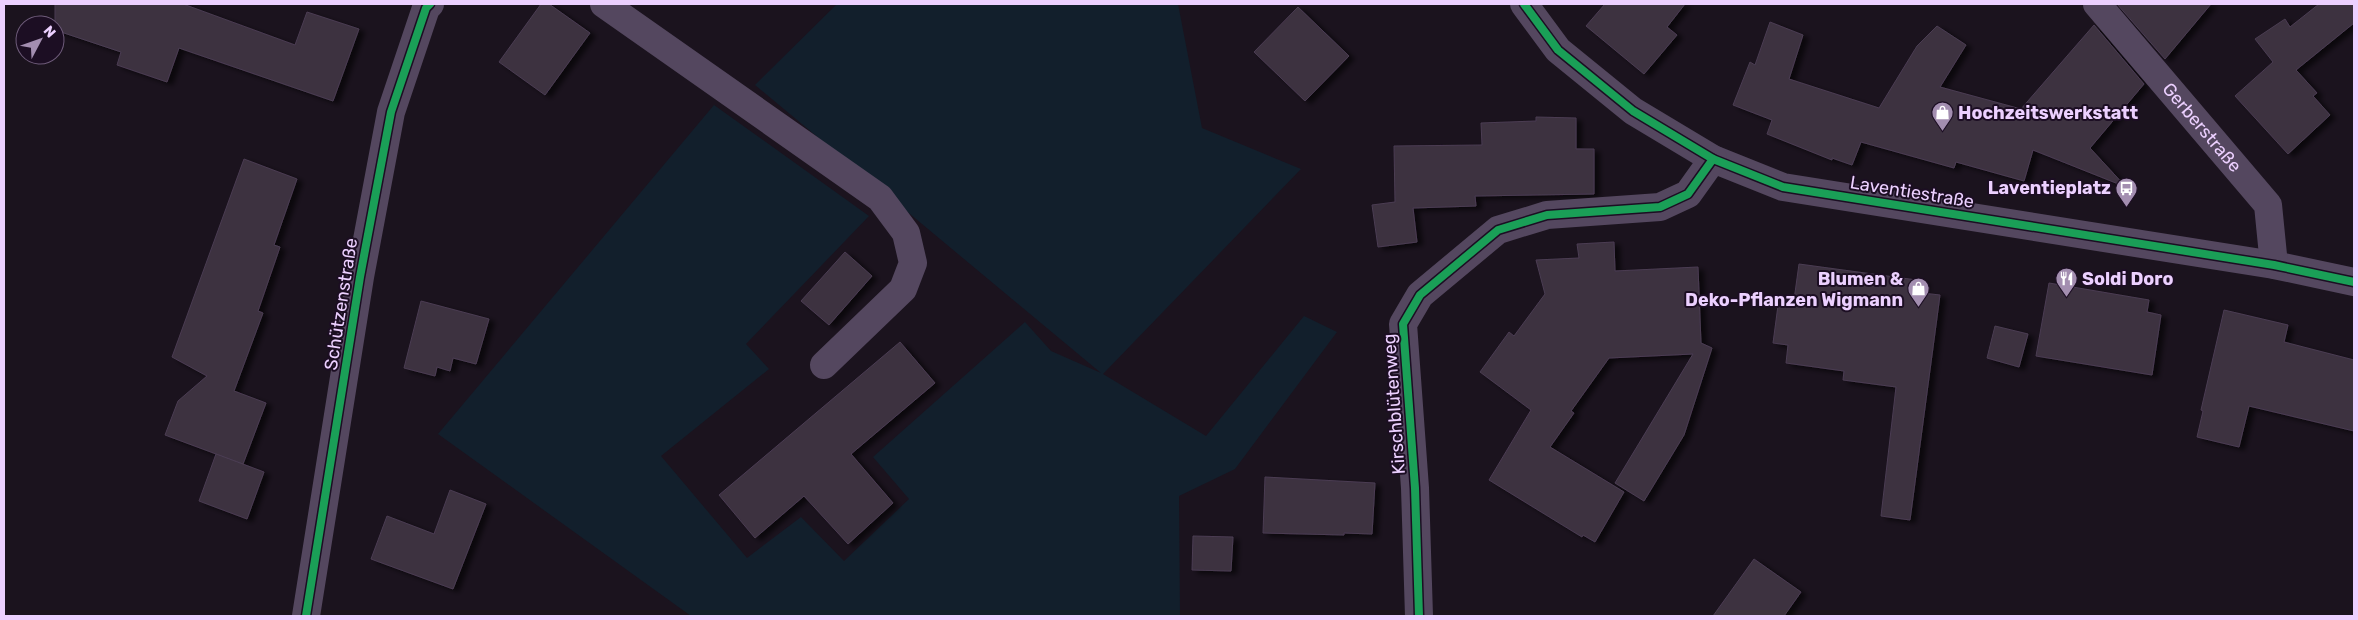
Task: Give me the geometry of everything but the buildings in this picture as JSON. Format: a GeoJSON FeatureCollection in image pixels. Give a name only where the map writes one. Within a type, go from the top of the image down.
{"type":"FeatureCollection","features":[{"type":"Feature","properties":{"kind":"street"},"geometry":{"type":"LineString","coordinates":[[604,4],[880,198],[906,233],[913,263],[903,289],[824,365]]}},
{"type":"Feature","properties":{"kind":"street","name":"Laventiestraße"},"geometry":{"type":"LineString","coordinates":[[1524,4],[1558,50],[1633,112],[1713,159],[1784,187],[2274,265],[2354,282]]}},
{"type":"Feature","properties":{"kind":"street","name":"Gerberstraße"},"geometry":{"type":"LineString","coordinates":[[2097,4],[2268,205],[2274,265]]}},
{"type":"Feature","properties":{"kind":"street","name":"Schützenstraße"},"geometry":{"type":"LineString","coordinates":[[306,616],[360,277],[391,112],[421,5]]}},
{"type":"Feature","properties":{"kind":"street","name":"Kirschblütenweg"},"geometry":{"type":"LineString","coordinates":[[1419,616],[1415,488],[1403,324],[1420,296],[1498,230],[1547,215],[1660,207],[1688,194],[1713,159]]}},
{"type":"Feature","properties":{"kind":"shaded area"},"geometry":{"type":"Polygon","coordinates":[[[837,4],[1178,4],[1202,128],[1301,169],[1103,374],[1206,436],[1304,316],[1337,332],[1235,469],[1179,496],[1180,616],[691,616],[438,434],[714,105],[869,216],[746,344],[769,369],[661,456],[747,558],[801,517],[844,561],[909,499],[873,457],[1025,322],[1051,351],[1101,373],[755,85],[837,4]]]}},
{"type":"Feature","properties":{"kind":"cycle path"},"geometry":{"type":"LineString","coordinates":[[306,616],[360,277],[391,112],[426,8],[430,4]]}},
{"type":"Feature","properties":{"kind":"cycle path"},"geometry":{"type":"LineString","coordinates":[[1524,4],[1558,50],[1633,111],[1713,159],[1783,187],[2274,265],[2354,282]]}},
{"type":"Feature","properties":{"kind":"cycle path"},"geometry":{"type":"LineString","coordinates":[[1419,616],[1415,488],[1403,324],[1420,295],[1498,230],[1547,215],[1660,207],[1688,194],[1713,159]]}},
{"type":"Feature","properties":{"kind":"place","name":"Hochzeitswerkstatt"},"geometry":{"type":"Point","coordinates":[1942,132]}},
{"type":"Feature","properties":{"kind":"place","name":"Laventieplatz"},"geometry":{"type":"Point","coordinates":[2127,207]}},
{"type":"Feature","properties":{"kind":"place","name":"Soldi Doro"},"geometry":{"type":"Point","coordinates":[2066,298]}},
{"type":"Feature","properties":{"kind":"place","name":"Blumen & Deko-Pflanzen Wigmann"},"geometry":{"type":"Point","coordinates":[1919,308]}}]}
